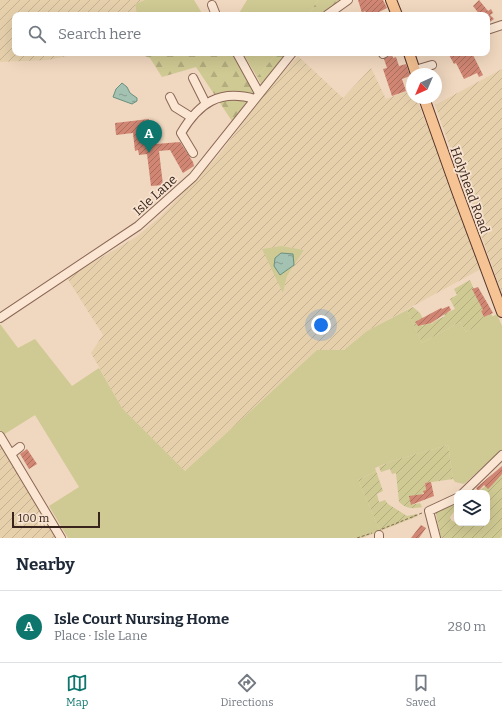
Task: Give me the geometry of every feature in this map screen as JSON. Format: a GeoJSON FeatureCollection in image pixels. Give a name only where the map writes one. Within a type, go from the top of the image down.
{"type":"FeatureCollection","features":[{"type":"Feature","properties":{"kind":"main road"},"geometry":{"type":"LineString","coordinates":[[391,0],[396,12]]}},
{"type":"Feature","properties":{"kind":"main road"},"geometry":{"type":"LineString","coordinates":[[410,56],[414,68]]}},
{"type":"Feature","properties":{"kind":"main road","name":"Holyhead Road"},"geometry":{"type":"LineString","coordinates":[[426,104],[456,191],[502,312]]}},
{"type":"Feature","properties":{"kind":"street"},"geometry":{"type":"LineString","coordinates":[[331,12],[348,0]]}},
{"type":"Feature","properties":{"kind":"street"},"geometry":{"type":"LineString","coordinates":[[212,5],[215,12]]}},
{"type":"Feature","properties":{"kind":"street"},"geometry":{"type":"LineString","coordinates":[[490,29],[502,25]]}},
{"type":"Feature","properties":{"kind":"street"},"geometry":{"type":"LineString","coordinates":[[193,153],[182,133],[191,117],[206,104],[232,95],[257,96],[238,56]]}},
{"type":"Feature","properties":{"kind":"street","name":"Isle Lane"},"geometry":{"type":"LineString","coordinates":[[0,318],[138,226],[193,176],[290,56]]}},
{"type":"Feature","properties":{"kind":"street"},"geometry":{"type":"LineString","coordinates":[[425,68],[432,65]]}},
{"type":"Feature","properties":{"kind":"street"},"geometry":{"type":"LineString","coordinates":[[193,78],[206,104]]}},
{"type":"Feature","properties":{"kind":"street"},"geometry":{"type":"LineString","coordinates":[[170,97],[175,107],[191,117]]}},
{"type":"Feature","properties":{"kind":"street"},"geometry":{"type":"LineString","coordinates":[[0,436],[61,538]]}},
{"type":"Feature","properties":{"kind":"street"},"geometry":{"type":"LineString","coordinates":[[11,454],[20,447]]}},
{"type":"Feature","properties":{"kind":"street"},"geometry":{"type":"LineString","coordinates":[[466,490],[502,455]]}},
{"type":"Feature","properties":{"kind":"street"},"geometry":{"type":"LineString","coordinates":[[436,538],[429,514],[430,509],[454,499]]}},
{"type":"Feature","properties":{"kind":"path"},"geometry":{"type":"LineString","coordinates":[[357,538],[377,534],[430,509]]}},
{"type":"Feature","properties":{"kind":"shaded area"},"geometry":{"type":"Polygon","coordinates":[[[0,0],[145,0],[135,4],[136,12],[12,12],[12,56],[67,56],[48,60],[0,62],[0,0]]]}},
{"type":"Feature","properties":{"kind":"shaded area"},"geometry":{"type":"Polygon","coordinates":[[[298,56],[343,98],[371,68],[386,99],[406,91],[406,104],[418,104],[481,269],[367,331],[344,350],[317,350],[185,471],[122,408],[91,353],[103,335],[67,278],[136,237],[160,217],[218,156],[270,87],[298,56]],[[282,246],[283,293],[287,276],[304,250],[282,246]]]}},
{"type":"Feature","properties":{"kind":"shaded area"},"geometry":{"type":"Polygon","coordinates":[[[502,69],[502,294],[435,105],[442,104],[442,101],[502,69]]]}},
{"type":"Feature","properties":{"kind":"shaded area"},"geometry":{"type":"Polygon","coordinates":[[[0,441],[59,538],[0,538],[0,441]]]}},
{"type":"Feature","properties":{"kind":"green space"},"geometry":{"type":"Polygon","coordinates":[[[145,0],[194,0],[201,12],[136,12],[135,4],[145,0]]]}},
{"type":"Feature","properties":{"kind":"green space"},"geometry":{"type":"Polygon","coordinates":[[[247,0],[318,0],[310,12],[240,12],[247,0]]]}},
{"type":"Feature","properties":{"kind":"green space"},"geometry":{"type":"Polygon","coordinates":[[[318,0],[339,0],[325,12],[310,12],[318,0]]]}},
{"type":"Feature","properties":{"kind":"green space"},"geometry":{"type":"Polygon","coordinates":[[[145,56],[236,56],[255,90],[232,121],[196,67],[162,77],[150,58],[145,56]]]}},
{"type":"Feature","properties":{"kind":"green space"},"geometry":{"type":"Polygon","coordinates":[[[245,56],[274,56],[257,77],[245,56]]]}},
{"type":"Feature","properties":{"kind":"green space"},"geometry":{"type":"Polygon","coordinates":[[[274,56],[284,56],[261,84],[257,77],[274,56]]]}},
{"type":"Feature","properties":{"kind":"green space"},"geometry":{"type":"Polygon","coordinates":[[[282,246],[304,250],[287,276],[283,293],[262,249],[282,246]]]}},
{"type":"Feature","properties":{"kind":"green space"},"geometry":{"type":"Polygon","coordinates":[[[470,280],[480,304],[487,308],[481,311],[484,317],[491,314],[493,317],[466,332],[460,322],[422,343],[407,310],[413,307],[420,313],[423,319],[415,322],[418,326],[422,326],[429,322],[432,324],[445,316],[444,314],[455,309],[450,299],[457,295],[454,289],[470,280]]]}},
{"type":"Feature","properties":{"kind":"green space"},"geometry":{"type":"Polygon","coordinates":[[[407,310],[422,343],[460,322],[466,332],[497,314],[502,326],[502,450],[464,484],[455,482],[453,479],[448,445],[392,461],[375,468],[376,471],[358,480],[380,531],[362,538],[68,538],[49,506],[79,487],[35,415],[3,435],[0,430],[0,324],[18,348],[35,339],[72,386],[99,368],[122,408],[185,471],[317,350],[344,350],[367,331],[407,310]]]}},
{"type":"Feature","properties":{"kind":"green space"},"geometry":{"type":"Polygon","coordinates":[[[448,445],[453,479],[425,483],[426,490],[411,505],[420,503],[422,507],[410,508],[399,502],[396,473],[392,474],[390,469],[381,472],[379,467],[392,461],[448,445]]]}},
{"type":"Feature","properties":{"kind":"green space"},"geometry":{"type":"Polygon","coordinates":[[[376,471],[383,491],[377,494],[379,502],[385,500],[388,504],[407,516],[417,514],[418,516],[380,531],[358,480],[376,471]]]}},
{"type":"Feature","properties":{"kind":"green space"},"geometry":{"type":"Polygon","coordinates":[[[502,474],[502,536],[500,538],[441,538],[435,510],[454,504],[454,512],[450,517],[454,522],[454,526],[490,526],[490,490],[480,490],[502,474]]]}},
{"type":"Feature","properties":{"kind":"water"},"geometry":{"type":"Polygon","coordinates":[[[122,83],[127,87],[130,93],[137,98],[137,101],[132,104],[113,97],[116,89],[122,83]]]}},
{"type":"Feature","properties":{"kind":"water"},"geometry":{"type":"Polygon","coordinates":[[[281,253],[293,254],[294,265],[280,275],[274,266],[275,258],[281,253]]]}},
{"type":"Feature","properties":{"kind":"building"},"geometry":{"type":"Polygon","coordinates":[[[358,0],[383,0],[387,8],[379,12],[362,12],[358,0]]]}},
{"type":"Feature","properties":{"kind":"building"},"geometry":{"type":"Polygon","coordinates":[[[479,0],[488,11],[491,9],[493,13],[490,15],[490,12],[478,12],[473,6],[479,0]]]}},
{"type":"Feature","properties":{"kind":"building"},"geometry":{"type":"Polygon","coordinates":[[[490,15],[494,19],[490,22],[490,15]]]}},
{"type":"Feature","properties":{"kind":"building"},"geometry":{"type":"Polygon","coordinates":[[[390,56],[392,56],[393,58],[396,57],[399,66],[406,64],[407,68],[406,68],[406,78],[402,79],[406,91],[392,96],[383,69],[387,68],[384,59],[390,56]]]}},
{"type":"Feature","properties":{"kind":"building"},"geometry":{"type":"Polygon","coordinates":[[[450,56],[474,56],[483,75],[479,77],[477,73],[464,79],[456,63],[454,64],[450,56]]]}},
{"type":"Feature","properties":{"kind":"building"},"geometry":{"type":"Polygon","coordinates":[[[149,119],[150,131],[154,131],[156,144],[180,142],[194,166],[183,173],[170,150],[159,151],[163,185],[151,186],[147,154],[139,155],[138,150],[135,151],[133,133],[116,135],[115,123],[149,119]]]}},
{"type":"Feature","properties":{"kind":"building"},"geometry":{"type":"Polygon","coordinates":[[[478,287],[493,313],[484,317],[481,311],[483,310],[472,289],[478,287]]]}},
{"type":"Feature","properties":{"kind":"building"},"geometry":{"type":"Polygon","coordinates":[[[449,306],[451,310],[431,323],[418,326],[415,322],[441,308],[442,309],[449,306]]]}},
{"type":"Feature","properties":{"kind":"building"},"geometry":{"type":"Polygon","coordinates":[[[27,449],[37,464],[29,469],[20,454],[27,449]]]}},
{"type":"Feature","properties":{"kind":"building"},"geometry":{"type":"Polygon","coordinates":[[[502,466],[502,474],[488,489],[484,485],[479,490],[476,488],[502,466]]]}},
{"type":"Feature","properties":{"kind":"building"},"geometry":{"type":"Polygon","coordinates":[[[431,482],[434,496],[411,505],[409,496],[424,494],[423,491],[426,490],[425,483],[431,482]]]}},
{"type":"Feature","properties":{"kind":"building"},"geometry":{"type":"Polygon","coordinates":[[[421,525],[426,528],[419,538],[411,538],[421,525]]]}},
{"type":"Feature","properties":{"kind":"place","name":"Isle Court Nursing Home"},"geometry":{"type":"Point","coordinates":[149,153]}}]}
